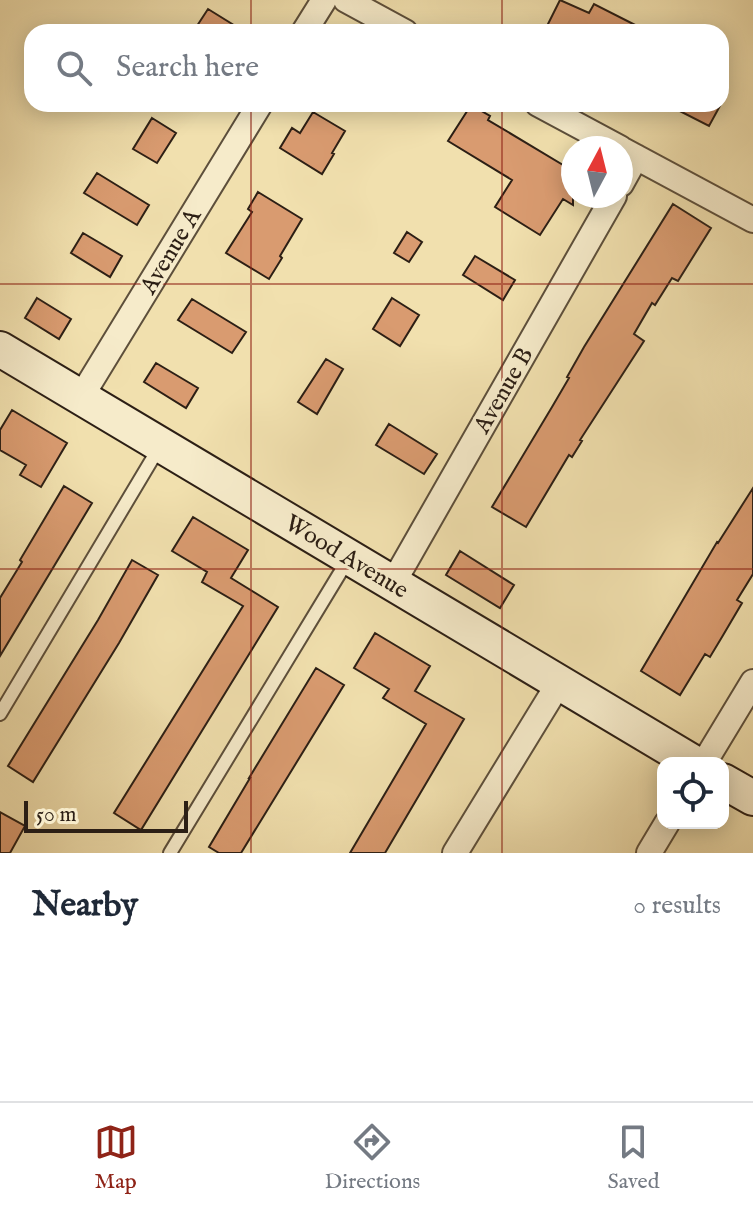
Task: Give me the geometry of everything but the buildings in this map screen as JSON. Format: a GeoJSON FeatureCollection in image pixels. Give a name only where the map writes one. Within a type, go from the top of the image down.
{"type":"FeatureCollection","features":[{"type":"Feature","properties":{"kind":"street"},"geometry":{"type":"LineString","coordinates":[[309,24],[324,0]]}},
{"type":"Feature","properties":{"kind":"street"},"geometry":{"type":"LineString","coordinates":[[346,0],[390,24]]}},
{"type":"Feature","properties":{"kind":"street","name":"Avenue A"},"geometry":{"type":"LineString","coordinates":[[81,397],[255,112]]}},
{"type":"Feature","properties":{"kind":"street"},"geometry":{"type":"LineString","coordinates":[[553,112],[598,136]]}},
{"type":"Feature","properties":{"kind":"street"},"geometry":{"type":"LineString","coordinates":[[633,155],[753,220]]}},
{"type":"Feature","properties":{"kind":"street","name":"Avenue B"},"geometry":{"type":"LineString","coordinates":[[393,583],[607,208]]}},
{"type":"Feature","properties":{"kind":"street","name":"Wood Avenue"},"geometry":{"type":"LineString","coordinates":[[0,349],[684,757]]}},
{"type":"Feature","properties":{"kind":"street"},"geometry":{"type":"LineString","coordinates":[[708,757],[753,682]]}},
{"type":"Feature","properties":{"kind":"street"},"geometry":{"type":"LineString","coordinates":[[455,853],[559,683]]}},
{"type":"Feature","properties":{"kind":"street"},"geometry":{"type":"LineString","coordinates":[[729,784],[753,798]]}},
{"type":"Feature","properties":{"kind":"street"},"geometry":{"type":"LineString","coordinates":[[649,853],[663,829]]}},
{"type":"Feature","properties":{"kind":"lane"},"geometry":{"type":"LineString","coordinates":[[0,714],[161,445]]}},
{"type":"Feature","properties":{"kind":"lane"},"geometry":{"type":"LineString","coordinates":[[170,853],[349,558]]}}]}
